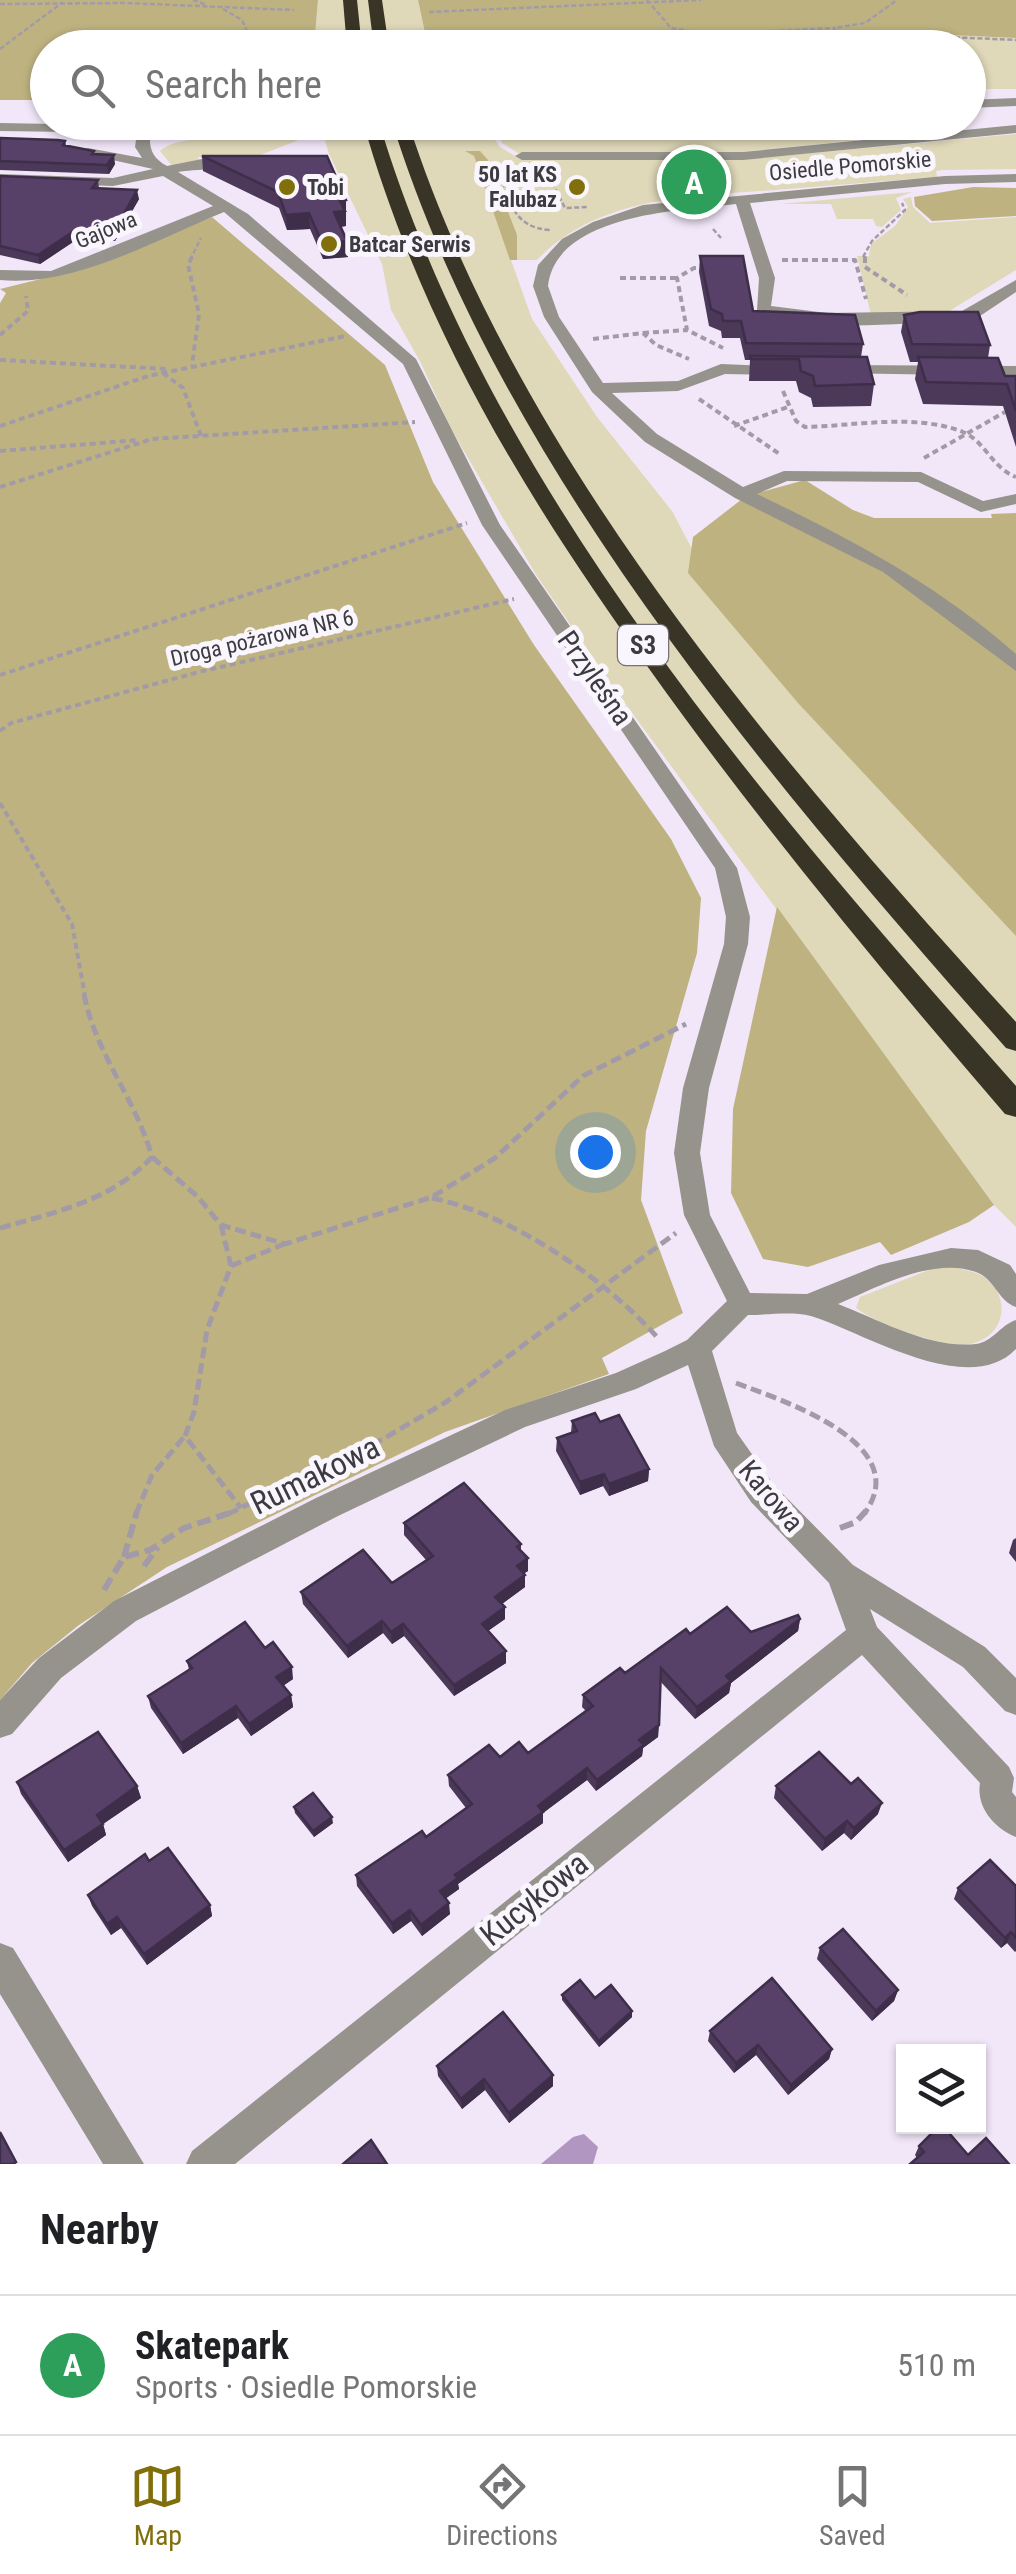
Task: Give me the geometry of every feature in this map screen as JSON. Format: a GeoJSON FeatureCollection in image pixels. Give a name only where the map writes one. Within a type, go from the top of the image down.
{"type":"FeatureCollection","features":[{"type":"Feature","properties":{"kind":"highway"},"geometry":{"type":"LineString","coordinates":[[350,0],[353,30]]}},
{"type":"Feature","properties":{"kind":"highway"},"geometry":{"type":"LineString","coordinates":[[375,0],[379,30]]}},
{"type":"Feature","properties":{"kind":"highway","name":"S3"},"geometry":{"type":"LineString","coordinates":[[375,140],[392,195],[458,346],[528,474],[590,570],[784,834],[1016,1106]]}},
{"type":"Feature","properties":{"kind":"highway","name":"S3"},"geometry":{"type":"LineString","coordinates":[[406,140],[445,247],[492,341],[521,396],[628,562],[726,698],[825,822],[1016,1041]]}},
{"type":"Feature","properties":{"kind":"street"},"geometry":{"type":"LineString","coordinates":[[986,103],[1016,102]]}},
{"type":"Feature","properties":{"kind":"street"},"geometry":{"type":"LineString","coordinates":[[986,114],[1016,113]]}},
{"type":"Feature","properties":{"kind":"street"},"geometry":{"type":"LineString","coordinates":[[0,117],[30,118]]}},
{"type":"Feature","properties":{"kind":"street"},"geometry":{"type":"LineString","coordinates":[[0,127],[30,127]]}},
{"type":"Feature","properties":{"kind":"street"},"geometry":{"type":"LineString","coordinates":[[986,132],[1016,129]]}},
{"type":"Feature","properties":{"kind":"street"},"geometry":{"type":"LineString","coordinates":[[140,140],[156,167]]}},
{"type":"Feature","properties":{"kind":"street"},"geometry":{"type":"LineString","coordinates":[[520,160],[743,156],[905,140]]}},
{"type":"Feature","properties":{"kind":"street"},"geometry":{"type":"LineString","coordinates":[[79,151],[100,152],[122,162],[156,167]]}},
{"type":"Feature","properties":{"kind":"street"},"geometry":{"type":"LineString","coordinates":[[0,178],[113,182],[156,167],[253,163]]}},
{"type":"Feature","properties":{"kind":"street","name":"Przyleśna"},"geometry":{"type":"LineString","coordinates":[[156,167],[225,206],[401,352],[419,376],[491,525],[726,868],[738,918],[736,944],[689,1119],[688,1170],[697,1215],[742,1304]]}},
{"type":"Feature","properties":{"kind":"street","name":"Osiedle Pomorskie"},"geometry":{"type":"LineString","coordinates":[[1016,178],[945,180],[661,205],[624,214],[582,233],[553,256],[541,279],[544,302],[598,388],[648,436],[742,494],[892,569],[938,599],[1016,665]]}},
{"type":"Feature","properties":{"kind":"street"},"geometry":{"type":"LineString","coordinates":[[742,198],[767,278],[764,308],[768,312],[796,317],[962,316],[974,313],[1016,286]]}},
{"type":"Feature","properties":{"kind":"street","name":"Gajowa"},"geometry":{"type":"LineString","coordinates":[[0,275],[30,278],[54,274],[225,206]]}},
{"type":"Feature","properties":{"kind":"street"},"geometry":{"type":"LineString","coordinates":[[598,388],[688,384],[710,378],[721,369],[795,370]]}},
{"type":"Feature","properties":{"kind":"street"},"geometry":{"type":"LineString","coordinates":[[814,370],[1016,371]]}},
{"type":"Feature","properties":{"kind":"street"},"geometry":{"type":"LineString","coordinates":[[742,494],[784,476],[921,476],[981,507],[1016,499]]}},
{"type":"Feature","properties":{"kind":"street"},"geometry":{"type":"LineString","coordinates":[[808,1305],[929,1258],[953,1256],[978,1260],[996,1271],[1016,1296]]}},
{"type":"Feature","properties":{"kind":"street"},"geometry":{"type":"LineString","coordinates":[[692,1360],[742,1304],[808,1305],[928,1350],[965,1357],[990,1352],[1011,1340],[1016,1331]]}},
{"type":"Feature","properties":{"kind":"street","name":"Karowa"},"geometry":{"type":"LineString","coordinates":[[692,1360],[724,1437],[762,1493],[842,1575],[864,1635]]}},
{"type":"Feature","properties":{"kind":"street","name":"Rumakowa"},"geometry":{"type":"LineString","coordinates":[[0,1723],[50,1668],[125,1611],[327,1507],[515,1418],[692,1360]]}},
{"type":"Feature","properties":{"kind":"street"},"geometry":{"type":"LineString","coordinates":[[842,1575],[974,1657],[1016,1700]]}},
{"type":"Feature","properties":{"kind":"street"},"geometry":{"type":"LineString","coordinates":[[864,1635],[1006,1775],[994,1798],[1016,1822]]}},
{"type":"Feature","properties":{"kind":"street","name":"Kucykowa"},"geometry":{"type":"LineString","coordinates":[[205,2164],[864,1635]]}},
{"type":"Feature","properties":{"kind":"street"},"geometry":{"type":"LineString","coordinates":[[0,1961],[125,2164]]}},
{"type":"Feature","properties":{"kind":"path"},"geometry":{"type":"LineString","coordinates":[[193,0],[222,8],[242,20],[246,30]]}},
{"type":"Feature","properties":{"kind":"path"},"geometry":{"type":"LineString","coordinates":[[647,0],[671,28],[682,30]]}},
{"type":"Feature","properties":{"kind":"path"},"geometry":{"type":"LineString","coordinates":[[429,12],[701,0]]}},
{"type":"Feature","properties":{"kind":"path"},"geometry":{"type":"LineString","coordinates":[[837,30],[865,23],[898,0]]}},
{"type":"Feature","properties":{"kind":"path"},"geometry":{"type":"LineString","coordinates":[[0,38],[2,47],[62,1]]}},
{"type":"Feature","properties":{"kind":"path"},"geometry":{"type":"LineString","coordinates":[[0,4],[62,1],[294,10]]}},
{"type":"Feature","properties":{"kind":"path"},"geometry":{"type":"LineString","coordinates":[[986,39],[1016,40]]}},
{"type":"Feature","properties":{"kind":"path"},"geometry":{"type":"LineString","coordinates":[[520,160],[500,170],[520,223],[528,230],[562,229]]}},
{"type":"Feature","properties":{"kind":"path"},"geometry":{"type":"LineString","coordinates":[[546,169],[570,222]]}},
{"type":"Feature","properties":{"kind":"path"},"geometry":{"type":"LineString","coordinates":[[903,197],[898,199],[904,210],[867,246],[864,259],[869,270],[913,296]]}},
{"type":"Feature","properties":{"kind":"path"},"geometry":{"type":"LineString","coordinates":[[564,208],[598,206]]}},
{"type":"Feature","properties":{"kind":"path"},"geometry":{"type":"LineString","coordinates":[[192,367],[199,338],[200,299],[188,265],[206,230],[199,218]]}},
{"type":"Feature","properties":{"kind":"path"},"geometry":{"type":"LineString","coordinates":[[872,228],[884,229]]}},
{"type":"Feature","properties":{"kind":"path"},"geometry":{"type":"LineString","coordinates":[[713,229],[721,238]]}},
{"type":"Feature","properties":{"kind":"path"},"geometry":{"type":"LineString","coordinates":[[860,246],[867,246]]}},
{"type":"Feature","properties":{"kind":"path"},"geometry":{"type":"LineString","coordinates":[[762,260],[864,259]]}},
{"type":"Feature","properties":{"kind":"path"},"geometry":{"type":"LineString","coordinates":[[856,262],[869,316]]}},
{"type":"Feature","properties":{"kind":"path"},"geometry":{"type":"LineString","coordinates":[[620,278],[677,278],[694,268],[712,268]]}},
{"type":"Feature","properties":{"kind":"path"},"geometry":{"type":"LineString","coordinates":[[0,334],[28,311],[30,278]]}},
{"type":"Feature","properties":{"kind":"path"},"geometry":{"type":"LineString","coordinates":[[677,278],[687,330]]}},
{"type":"Feature","properties":{"kind":"path"},"geometry":{"type":"LineString","coordinates":[[644,333],[687,330],[735,351]]}},
{"type":"Feature","properties":{"kind":"path"},"geometry":{"type":"LineString","coordinates":[[0,426],[163,373],[350,334]]}},
{"type":"Feature","properties":{"kind":"path"},"geometry":{"type":"LineString","coordinates":[[0,360],[176,370]]}},
{"type":"Feature","properties":{"kind":"path"},"geometry":{"type":"LineString","coordinates":[[776,370],[796,421],[805,427],[915,425],[965,433],[996,468],[1016,476]]}},
{"type":"Feature","properties":{"kind":"path"},"geometry":{"type":"LineString","coordinates":[[163,373],[182,388],[201,436]]}},
{"type":"Feature","properties":{"kind":"path"},"geometry":{"type":"LineString","coordinates":[[688,384],[711,410],[784,456]]}},
{"type":"Feature","properties":{"kind":"path"},"geometry":{"type":"LineString","coordinates":[[734,426],[789,407]]}},
{"type":"Feature","properties":{"kind":"path"},"geometry":{"type":"LineString","coordinates":[[921,460],[1005,412]]}},
{"type":"Feature","properties":{"kind":"path"},"geometry":{"type":"LineString","coordinates":[[0,451],[438,420]]}},
{"type":"Feature","properties":{"kind":"path"},"geometry":{"type":"LineString","coordinates":[[0,487],[152,440]]}},
{"type":"Feature","properties":{"kind":"path"},"geometry":{"type":"LineString","coordinates":[[0,675],[150,630],[474,521]]}},
{"type":"Feature","properties":{"kind":"path","name":"Droga pożarowa NR 6"},"geometry":{"type":"LineString","coordinates":[[0,731],[11,724],[139,686],[413,619],[537,594]]}},
{"type":"Feature","properties":{"kind":"path"},"geometry":{"type":"LineString","coordinates":[[0,803],[3,818],[72,924],[90,1027],[146,1134],[152,1157],[198,1196],[221,1224],[232,1266],[207,1330],[194,1412],[184,1436],[150,1476],[124,1557],[99,1600]]}},
{"type":"Feature","properties":{"kind":"path"},"geometry":{"type":"LineString","coordinates":[[232,1266],[285,1244],[430,1197],[494,1158],[583,1076],[718,1011]]}},
{"type":"Feature","properties":{"kind":"path"},"geometry":{"type":"LineString","coordinates":[[0,1228],[117,1190],[140,1173],[152,1157]]}},
{"type":"Feature","properties":{"kind":"path"},"geometry":{"type":"LineString","coordinates":[[430,1197],[462,1203],[578,1264],[692,1360],[843,1433],[872,1457],[881,1475],[878,1492],[866,1512],[848,1527],[802,1534]]}},
{"type":"Feature","properties":{"kind":"path"},"geometry":{"type":"LineString","coordinates":[[221,1224],[285,1244]]}},
{"type":"Feature","properties":{"kind":"path"},"geometry":{"type":"LineString","coordinates":[[124,1557],[150,1550],[184,1528],[242,1509],[383,1439],[446,1402],[683,1228]]}},
{"type":"Feature","properties":{"kind":"path"},"geometry":{"type":"LineString","coordinates":[[184,1436],[242,1509]]}},
{"type":"Feature","properties":{"kind":"shaded area"},"geometry":{"type":"Polygon","coordinates":[[[0,0],[318,0],[315,30],[30,30],[30,100],[0,100],[0,0]]]}},
{"type":"Feature","properties":{"kind":"shaded area"},"geometry":{"type":"Polygon","coordinates":[[[318,0],[418,0],[424,30],[316,30],[318,0]]]}},
{"type":"Feature","properties":{"kind":"shaded area"},"geometry":{"type":"Polygon","coordinates":[[[418,0],[1016,0],[1016,38],[986,37],[986,30],[424,30],[418,0]]]}},
{"type":"Feature","properties":{"kind":"shaded area"},"geometry":{"type":"Polygon","coordinates":[[[986,37],[1016,38],[1016,89],[986,89],[986,37]]]}},
{"type":"Feature","properties":{"kind":"shaded area"},"geometry":{"type":"Polygon","coordinates":[[[1016,134],[1016,169],[942,170],[936,171],[937,177],[711,194],[648,203],[589,223],[537,260],[517,260],[517,235],[474,156],[532,319],[597,417],[672,511],[692,549],[1016,922],[1016,1227],[994,1205],[613,687],[535,573],[450,427],[391,310],[382,264],[325,140],[495,140],[520,159],[748,159],[986,140],[986,137],[1016,134]]]}},
{"type":"Feature","properties":{"kind":"shaded area"},"geometry":{"type":"Polygon","coordinates":[[[299,140],[260,155],[198,157],[199,160],[173,167],[160,151],[187,141],[299,140]]]}},
{"type":"Feature","properties":{"kind":"shaded area"},"geometry":{"type":"Polygon","coordinates":[[[501,140],[860,140],[711,155],[518,153],[501,140]]]}},
{"type":"Feature","properties":{"kind":"shaded area"},"geometry":{"type":"Polygon","coordinates":[[[465,151],[480,151],[488,160],[517,235],[517,260],[510,260],[474,156],[465,151]]]}},
{"type":"Feature","properties":{"kind":"shaded area"},"geometry":{"type":"Polygon","coordinates":[[[973,187],[1016,188],[1016,216],[932,221],[915,206],[914,197],[973,187]]]}},
{"type":"Feature","properties":{"kind":"shaded area"},"geometry":{"type":"Polygon","coordinates":[[[912,192],[896,198],[901,210],[882,227],[876,226],[873,219],[837,219],[831,204],[780,204],[912,192]]]}},
{"type":"Feature","properties":{"kind":"shaded area"},"geometry":{"type":"Polygon","coordinates":[[[911,197],[913,207],[930,223],[1016,217],[1016,270],[946,313],[871,315],[857,256],[869,256],[871,244],[895,226],[908,207],[903,199],[911,197]]]}},
{"type":"Feature","properties":{"kind":"shaded area"},"geometry":{"type":"Polygon","coordinates":[[[212,217],[385,365],[433,482],[534,645],[671,839],[701,898],[697,953],[646,1131],[641,1200],[683,1313],[602,1358],[609,1374],[445,1432],[167,1567],[79,1625],[32,1663],[0,1700],[0,303],[6,293],[0,289],[69,272],[212,217]]]}},
{"type":"Feature","properties":{"kind":"shaded area"},"geometry":{"type":"Polygon","coordinates":[[[805,480],[853,510],[874,518],[992,518],[991,514],[1016,513],[1016,936],[798,703],[688,573],[693,537],[746,496],[805,480]]]}},
{"type":"Feature","properties":{"kind":"shaded area"},"geometry":{"type":"Polygon","coordinates":[[[777,907],[994,1205],[969,1222],[891,1255],[880,1242],[808,1267],[763,1259],[731,1193],[733,1109],[777,907]]]}},
{"type":"Feature","properties":{"kind":"shaded area"},"geometry":{"type":"Polygon","coordinates":[[[953,1267],[985,1278],[1000,1298],[1001,1317],[984,1339],[963,1344],[931,1340],[856,1308],[860,1297],[934,1268],[953,1267]]]}},
{"type":"Feature","properties":{"kind":"shaded area"},"geometry":{"type":"Polygon","coordinates":[[[584,2134],[598,2147],[593,2164],[541,2164],[573,2137],[584,2134]]]}},
{"type":"Feature","properties":{"kind":"building"},"geometry":{"type":"Polygon","coordinates":[[[0,138],[65,141],[63,145],[94,151],[92,154],[114,155],[107,165],[0,161],[0,138]]]}},
{"type":"Feature","properties":{"kind":"building"},"geometry":{"type":"Polygon","coordinates":[[[202,156],[327,156],[346,200],[340,201],[345,211],[334,212],[347,241],[322,243],[309,213],[286,215],[278,192],[202,156]]]}},
{"type":"Feature","properties":{"kind":"building"},"geometry":{"type":"Polygon","coordinates":[[[0,176],[98,180],[92,188],[137,190],[114,232],[74,231],[38,255],[0,246],[0,176]]]}},
{"type":"Feature","properties":{"kind":"building"},"geometry":{"type":"Polygon","coordinates":[[[700,256],[743,256],[753,311],[855,315],[863,344],[746,343],[741,321],[723,321],[722,314],[711,309],[700,256]]]}},
{"type":"Feature","properties":{"kind":"building"},"geometry":{"type":"Polygon","coordinates":[[[978,312],[990,345],[912,344],[904,315],[978,312]]]}},
{"type":"Feature","properties":{"kind":"building"},"geometry":{"type":"Polygon","coordinates":[[[750,356],[867,357],[874,384],[815,386],[813,376],[801,371],[799,359],[750,356]]]}},
{"type":"Feature","properties":{"kind":"building"},"geometry":{"type":"Polygon","coordinates":[[[918,357],[998,358],[1005,376],[1016,376],[1016,411],[1007,384],[926,382],[918,357]]]}},
{"type":"Feature","properties":{"kind":"building"},"geometry":{"type":"Polygon","coordinates":[[[595,1413],[600,1422],[619,1415],[649,1469],[609,1484],[604,1474],[580,1482],[557,1438],[577,1431],[572,1421],[595,1413]]]}},
{"type":"Feature","properties":{"kind":"building"},"geometry":{"type":"Polygon","coordinates":[[[464,1483],[521,1544],[517,1547],[528,1558],[517,1566],[525,1575],[495,1597],[505,1607],[482,1624],[506,1651],[454,1685],[403,1624],[391,1632],[382,1621],[347,1646],[301,1592],[363,1550],[392,1583],[433,1556],[404,1523],[464,1483]]]}},
{"type":"Feature","properties":{"kind":"building"},"geometry":{"type":"Polygon","coordinates":[[[727,1607],[751,1632],[798,1615],[800,1619],[726,1676],[731,1681],[697,1707],[661,1668],[659,1725],[639,1740],[644,1745],[597,1780],[587,1768],[538,1806],[543,1812],[455,1875],[458,1878],[440,1891],[449,1903],[421,1925],[410,1910],[392,1923],[356,1875],[422,1831],[426,1837],[472,1804],[448,1775],[489,1745],[500,1757],[519,1742],[528,1753],[593,1706],[583,1695],[620,1668],[625,1673],[686,1629],[690,1634],[727,1607]]]}},
{"type":"Feature","properties":{"kind":"building"},"geometry":{"type":"Polygon","coordinates":[[[245,1622],[265,1648],[273,1642],[292,1667],[276,1677],[291,1695],[249,1724],[236,1706],[181,1743],[148,1696],[192,1668],[187,1661],[245,1622]]]}},
{"type":"Feature","properties":{"kind":"building"},"geometry":{"type":"Polygon","coordinates":[[[98,1732],[137,1786],[97,1815],[103,1824],[64,1850],[17,1782],[98,1732]]]}},
{"type":"Feature","properties":{"kind":"building"},"geometry":{"type":"Polygon","coordinates":[[[819,1752],[851,1784],[858,1778],[882,1803],[854,1828],[847,1821],[825,1839],[776,1786],[819,1752]]]}},
{"type":"Feature","properties":{"kind":"building"},"geometry":{"type":"Polygon","coordinates":[[[313,1793],[332,1817],[313,1831],[294,1807],[313,1793]]]}},
{"type":"Feature","properties":{"kind":"building"},"geometry":{"type":"Polygon","coordinates":[[[168,1848],[210,1905],[144,1954],[117,1917],[107,1924],[88,1895],[145,1854],[149,1861],[168,1848]]]}},
{"type":"Feature","properties":{"kind":"building"},"geometry":{"type":"Polygon","coordinates":[[[990,1860],[1016,1886],[1016,1938],[1011,1932],[1005,1938],[958,1888],[990,1860]]]}},
{"type":"Feature","properties":{"kind":"building"},"geometry":{"type":"Polygon","coordinates":[[[843,1929],[898,1990],[876,2011],[820,1948],[843,1929]]]}},
{"type":"Feature","properties":{"kind":"building"},"geometry":{"type":"Polygon","coordinates":[[[772,1978],[832,2049],[791,2085],[758,2045],[736,2063],[710,2031],[772,1978]]]}},
{"type":"Feature","properties":{"kind":"building"},"geometry":{"type":"Polygon","coordinates":[[[580,1980],[595,1998],[611,1985],[632,2011],[599,2041],[562,1995],[580,1980]]]}},
{"type":"Feature","properties":{"kind":"building"},"geometry":{"type":"Polygon","coordinates":[[[503,2012],[553,2075],[509,2113],[484,2079],[461,2099],[437,2066],[503,2012]]]}},
{"type":"Feature","properties":{"kind":"building"},"geometry":{"type":"Polygon","coordinates":[[[0,2132],[16,2162],[13,2164],[0,2164],[0,2132]]]}},
{"type":"Feature","properties":{"kind":"building"},"geometry":{"type":"Polygon","coordinates":[[[931,2134],[950,2134],[968,2155],[986,2138],[1009,2164],[910,2164],[924,2152],[919,2146],[931,2134]]]}},
{"type":"Feature","properties":{"kind":"building"},"geometry":{"type":"Polygon","coordinates":[[[371,2140],[387,2164],[343,2164],[371,2140]]]}},
{"type":"Feature","properties":{"kind":"place","name":"Skatepark"},"geometry":{"type":"Point","coordinates":[694,182]}},
{"type":"Feature","properties":{"kind":"place","name":"Tobi"},"geometry":{"type":"Point","coordinates":[287,187]}},
{"type":"Feature","properties":{"kind":"place","name":"50 lat KS Falubaz"},"geometry":{"type":"Point","coordinates":[577,187]}},
{"type":"Feature","properties":{"kind":"place","name":"Batcar Serwis"},"geometry":{"type":"Point","coordinates":[329,244]}}]}
